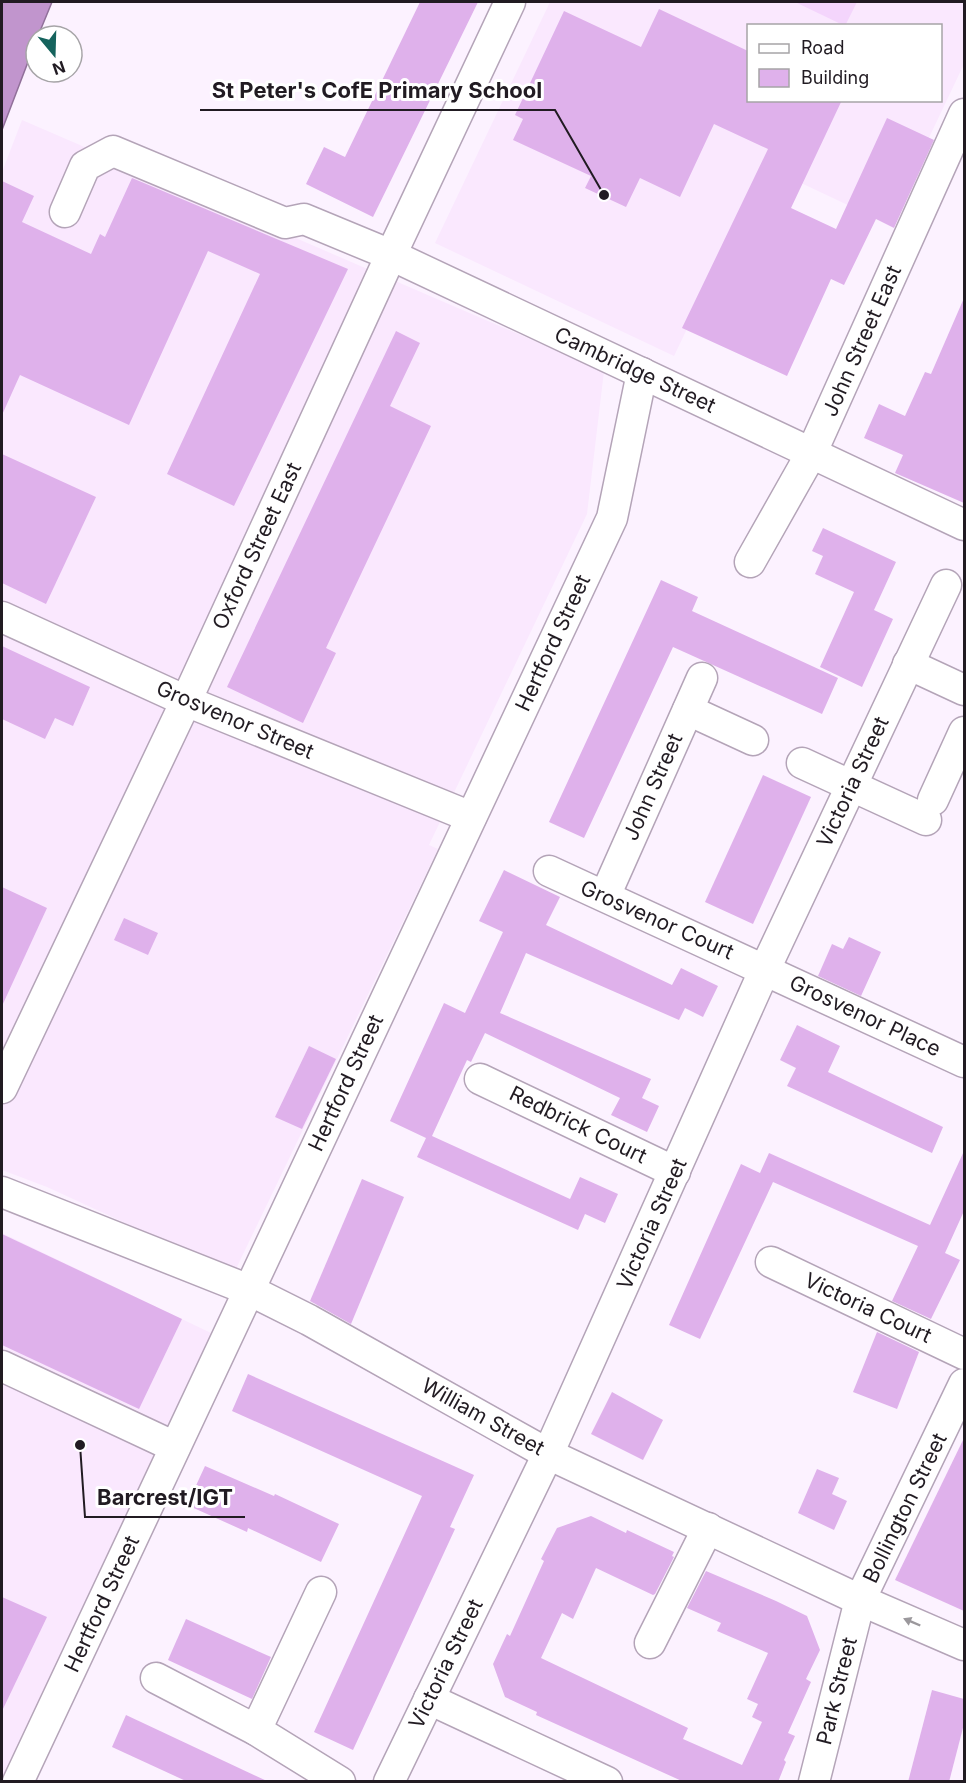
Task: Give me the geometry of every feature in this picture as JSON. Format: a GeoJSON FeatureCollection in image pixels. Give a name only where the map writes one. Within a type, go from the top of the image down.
{"type":"FeatureCollection","features":[{"type":"Feature","properties":{"kind":"street","name":"Oxford Street East"},"geometry":{"type":"LineString","coordinates":[[2,1089],[186,701],[510,2]]}},
{"type":"Feature","properties":{"kind":"street","name":"John Street East"},"geometry":{"type":"LineString","coordinates":[[750,562],[811,454],[964,114]]}},
{"type":"Feature","properties":{"kind":"street","name":"Cambridge Street"},"geometry":{"type":"LineString","coordinates":[[65,212],[85,166],[113,151],[285,223],[304,219],[391,255],[964,525]]}},
{"type":"Feature","properties":{"kind":"street","name":"Hertford Street"},"geometry":{"type":"LineString","coordinates":[[18,1782],[612,518],[642,373]]}},
{"type":"Feature","properties":{"kind":"street","name":"Victoria Street"},"geometry":{"type":"LineString","coordinates":[[389,1782],[548,1454],[765,969],[946,585]]}},
{"type":"Feature","properties":{"kind":"street","name":"Grosvenor Street"},"geometry":{"type":"LineString","coordinates":[[2,617],[186,701],[471,817]]}},
{"type":"Feature","properties":{"kind":"street"},"geometry":{"type":"LineString","coordinates":[[908,664],[964,690]]}},
{"type":"Feature","properties":{"kind":"street","name":"John Street"},"geometry":{"type":"LineString","coordinates":[[605,896],[702,678]]}},
{"type":"Feature","properties":{"kind":"street"},"geometry":{"type":"LineString","coordinates":[[688,710],[753,740]]}},
{"type":"Feature","properties":{"kind":"street"},"geometry":{"type":"LineString","coordinates":[[802,763],[851,786],[929,810],[964,732]]}},
{"type":"Feature","properties":{"kind":"street","name":"Grosvenor Court"},"geometry":{"type":"LineString","coordinates":[[549,871],[765,969]]}},
{"type":"Feature","properties":{"kind":"street","name":"Grosvenor Place"},"geometry":{"type":"LineString","coordinates":[[765,969],[964,1062]]}},
{"type":"Feature","properties":{"kind":"street","name":"Redbrick Court"},"geometry":{"type":"LineString","coordinates":[[480,1079],[675,1172]]}},
{"type":"Feature","properties":{"kind":"street","name":"William Street"},"geometry":{"type":"LineString","coordinates":[[2,1192],[249,1290],[309,1320],[548,1454],[860,1600],[964,1645]]}},
{"type":"Feature","properties":{"kind":"street","name":"Victoria Court"},"geometry":{"type":"LineString","coordinates":[[771,1262],[964,1354]]}},
{"type":"Feature","properties":{"kind":"street"},"geometry":{"type":"LineString","coordinates":[[2,1366],[175,1447]]}},
{"type":"Feature","properties":{"kind":"street","name":"Bollington Street"},"geometry":{"type":"LineString","coordinates":[[860,1600],[964,1384]]}},
{"type":"Feature","properties":{"kind":"street"},"geometry":{"type":"LineString","coordinates":[[650,1643],[708,1528]]}},
{"type":"Feature","properties":{"kind":"street"},"geometry":{"type":"LineString","coordinates":[[256,1730],[321,1592]]}},
{"type":"Feature","properties":{"kind":"street","name":"Park Street"},"geometry":{"type":"LineString","coordinates":[[814,1782],[860,1600]]}},
{"type":"Feature","properties":{"kind":"street"},"geometry":{"type":"LineString","coordinates":[[156,1678],[256,1730],[340,1782]]}},
{"type":"Feature","properties":{"kind":"street"},"geometry":{"type":"LineString","coordinates":[[429,1699],[607,1782]]}},
{"type":"Feature","properties":{"kind":"shaded area"},"geometry":{"type":"Polygon","coordinates":[[[2,2],[52,2],[43,24],[24,24],[24,72],[2,130],[2,2]]]}},
{"type":"Feature","properties":{"kind":"shaded area"},"geometry":{"type":"Polygon","coordinates":[[[550,2],[964,2],[964,64],[888,224],[765,166],[674,356],[435,243],[550,2]]]}},
{"type":"Feature","properties":{"kind":"shaded area"},"geometry":{"type":"Polygon","coordinates":[[[795,2],[857,2],[846,24],[841,24],[795,2]]]}},
{"type":"Feature","properties":{"kind":"shaded area"},"geometry":{"type":"Polygon","coordinates":[[[22,120],[604,371],[587,514],[429,845],[438,849],[234,1273],[47,1187],[2,1170],[2,172],[22,120]]]}},
{"type":"Feature","properties":{"kind":"shaded area"},"geometry":{"type":"Polygon","coordinates":[[[2,1233],[211,1333],[2,1779],[2,1233]]]}},
{"type":"Feature","properties":{"kind":"building"},"geometry":{"type":"Polygon","coordinates":[[[420,2],[478,2],[373,217],[306,184],[324,147],[345,157],[420,2]]]}},
{"type":"Feature","properties":{"kind":"building"},"geometry":{"type":"Polygon","coordinates":[[[659,9],[747,51],[747,102],[841,102],[791,208],[836,229],[887,118],[934,140],[894,228],[876,219],[844,285],[831,279],[787,376],[682,328],[768,149],[714,124],[680,197],[640,178],[626,207],[585,188],[591,176],[513,140],[523,119],[515,115],[564,11],[641,47],[659,9]]]}},
{"type":"Feature","properties":{"kind":"building"},"geometry":{"type":"Polygon","coordinates":[[[132,178],[348,269],[234,506],[167,474],[260,274],[208,251],[129,425],[20,375],[2,415],[2,181],[34,196],[22,222],[91,254],[100,234],[105,237],[132,178]]]}},
{"type":"Feature","properties":{"kind":"building"},"geometry":{"type":"Polygon","coordinates":[[[964,298],[964,503],[895,473],[903,455],[864,438],[879,404],[905,416],[925,372],[931,374],[964,298]]]}},
{"type":"Feature","properties":{"kind":"building"},"geometry":{"type":"Polygon","coordinates":[[[396,331],[420,343],[390,406],[431,426],[326,648],[336,653],[303,723],[227,687],[396,331]]]}},
{"type":"Feature","properties":{"kind":"building"},"geometry":{"type":"Polygon","coordinates":[[[2,454],[96,497],[46,604],[2,583],[2,454]]]}},
{"type":"Feature","properties":{"kind":"building"},"geometry":{"type":"Polygon","coordinates":[[[823,528],[896,562],[874,610],[893,619],[862,687],[820,667],[854,592],[815,574],[823,556],[812,551],[823,528]]]}},
{"type":"Feature","properties":{"kind":"building"},"geometry":{"type":"Polygon","coordinates":[[[661,580],[698,597],[692,611],[838,678],[822,714],[673,647],[584,838],[549,822],[661,580]]]}},
{"type":"Feature","properties":{"kind":"building"},"geometry":{"type":"Polygon","coordinates":[[[2,646],[90,687],[73,726],[55,718],[45,739],[2,719],[2,646]]]}},
{"type":"Feature","properties":{"kind":"building"},"geometry":{"type":"Polygon","coordinates":[[[763,775],[811,797],[753,924],[705,902],[763,775]]]}},
{"type":"Feature","properties":{"kind":"building"},"geometry":{"type":"Polygon","coordinates":[[[504,870],[560,897],[546,925],[672,985],[681,968],[718,986],[703,1017],[685,1008],[679,1020],[526,953],[500,1013],[651,1079],[642,1098],[659,1106],[647,1132],[611,1115],[620,1098],[485,1033],[471,1062],[467,1060],[432,1136],[570,1199],[580,1177],[618,1194],[605,1223],[585,1214],[578,1230],[417,1157],[426,1138],[390,1121],[444,1003],[465,1013],[503,932],[479,921],[504,870]]]}},
{"type":"Feature","properties":{"kind":"building"},"geometry":{"type":"Polygon","coordinates":[[[2,887],[47,908],[2,1006],[2,887]]]}},
{"type":"Feature","properties":{"kind":"building"},"geometry":{"type":"Polygon","coordinates":[[[124,918],[158,933],[148,955],[114,940],[124,918]]]}},
{"type":"Feature","properties":{"kind":"building"},"geometry":{"type":"Polygon","coordinates":[[[849,937],[881,952],[861,996],[818,976],[832,944],[843,949],[849,937]]]}},
{"type":"Feature","properties":{"kind":"building"},"geometry":{"type":"Polygon","coordinates":[[[797,1025],[840,1046],[828,1072],[943,1127],[932,1153],[787,1086],[796,1068],[780,1060],[797,1025]]]}},
{"type":"Feature","properties":{"kind":"building"},"geometry":{"type":"Polygon","coordinates":[[[309,1046],[336,1059],[302,1129],[275,1117],[309,1046]]]}},
{"type":"Feature","properties":{"kind":"building"},"geometry":{"type":"Polygon","coordinates":[[[964,1151],[964,1211],[945,1253],[960,1260],[931,1319],[892,1301],[918,1246],[773,1182],[700,1339],[669,1325],[741,1164],[760,1173],[769,1153],[930,1225],[964,1151]]]}},
{"type":"Feature","properties":{"kind":"building"},"geometry":{"type":"Polygon","coordinates":[[[362,1179],[404,1197],[351,1324],[310,1301],[362,1179]]]}},
{"type":"Feature","properties":{"kind":"building"},"geometry":{"type":"Polygon","coordinates":[[[2,1234],[182,1319],[139,1409],[2,1345],[2,1234]]]}},
{"type":"Feature","properties":{"kind":"building"},"geometry":{"type":"Polygon","coordinates":[[[877,1332],[919,1352],[897,1409],[853,1392],[877,1332]]]}},
{"type":"Feature","properties":{"kind":"building"},"geometry":{"type":"Polygon","coordinates":[[[248,1374],[474,1475],[450,1527],[455,1529],[353,1750],[314,1732],[422,1496],[232,1411],[248,1374]]]}},
{"type":"Feature","properties":{"kind":"building"},"geometry":{"type":"Polygon","coordinates":[[[612,1392],[663,1420],[643,1460],[591,1434],[612,1392]]]}},
{"type":"Feature","properties":{"kind":"building"},"geometry":{"type":"Polygon","coordinates":[[[964,1438],[964,1611],[895,1580],[964,1438]]]}},
{"type":"Feature","properties":{"kind":"building"},"geometry":{"type":"Polygon","coordinates":[[[205,1466],[274,1496],[275,1494],[339,1524],[321,1562],[248,1528],[247,1532],[187,1505],[205,1466]]]}},
{"type":"Feature","properties":{"kind":"building"},"geometry":{"type":"Polygon","coordinates":[[[817,1469],[839,1478],[832,1494],[847,1501],[834,1530],[798,1513],[817,1469]]]}},
{"type":"Feature","properties":{"kind":"building"},"geometry":{"type":"Polygon","coordinates":[[[591,1516],[674,1552],[672,1556],[674,1557],[653,1595],[596,1568],[573,1619],[562,1613],[541,1658],[688,1728],[683,1739],[742,1765],[762,1722],[752,1717],[758,1704],[747,1699],[768,1653],[717,1631],[721,1623],[687,1608],[706,1571],[807,1616],[820,1650],[806,1679],[811,1682],[788,1733],[795,1736],[784,1760],[786,1762],[778,1782],[684,1782],[536,1715],[537,1712],[505,1697],[493,1664],[507,1634],[510,1636],[544,1561],[541,1559],[557,1528],[591,1516]]]}},
{"type":"Feature","properties":{"kind":"building"},"geometry":{"type":"Polygon","coordinates":[[[2,1597],[47,1617],[2,1711],[2,1597]]]}},
{"type":"Feature","properties":{"kind":"building"},"geometry":{"type":"Polygon","coordinates":[[[186,1619],[271,1657],[252,1699],[168,1660],[186,1619]]]}},
{"type":"Feature","properties":{"kind":"building"},"geometry":{"type":"Polygon","coordinates":[[[932,1690],[964,1699],[964,1724],[949,1782],[908,1782],[932,1690]]]}},
{"type":"Feature","properties":{"kind":"building"},"geometry":{"type":"Polygon","coordinates":[[[126,1715],[269,1782],[188,1782],[112,1747],[126,1715]]]}},
{"type":"Feature","properties":{"kind":"place","name":"St Peter's CofE Primary School"},"geometry":{"type":"Point","coordinates":[604,195]}},
{"type":"Feature","properties":{"kind":"place","name":"Barcrest/IGT"},"geometry":{"type":"Point","coordinates":[80,1445]}}]}
